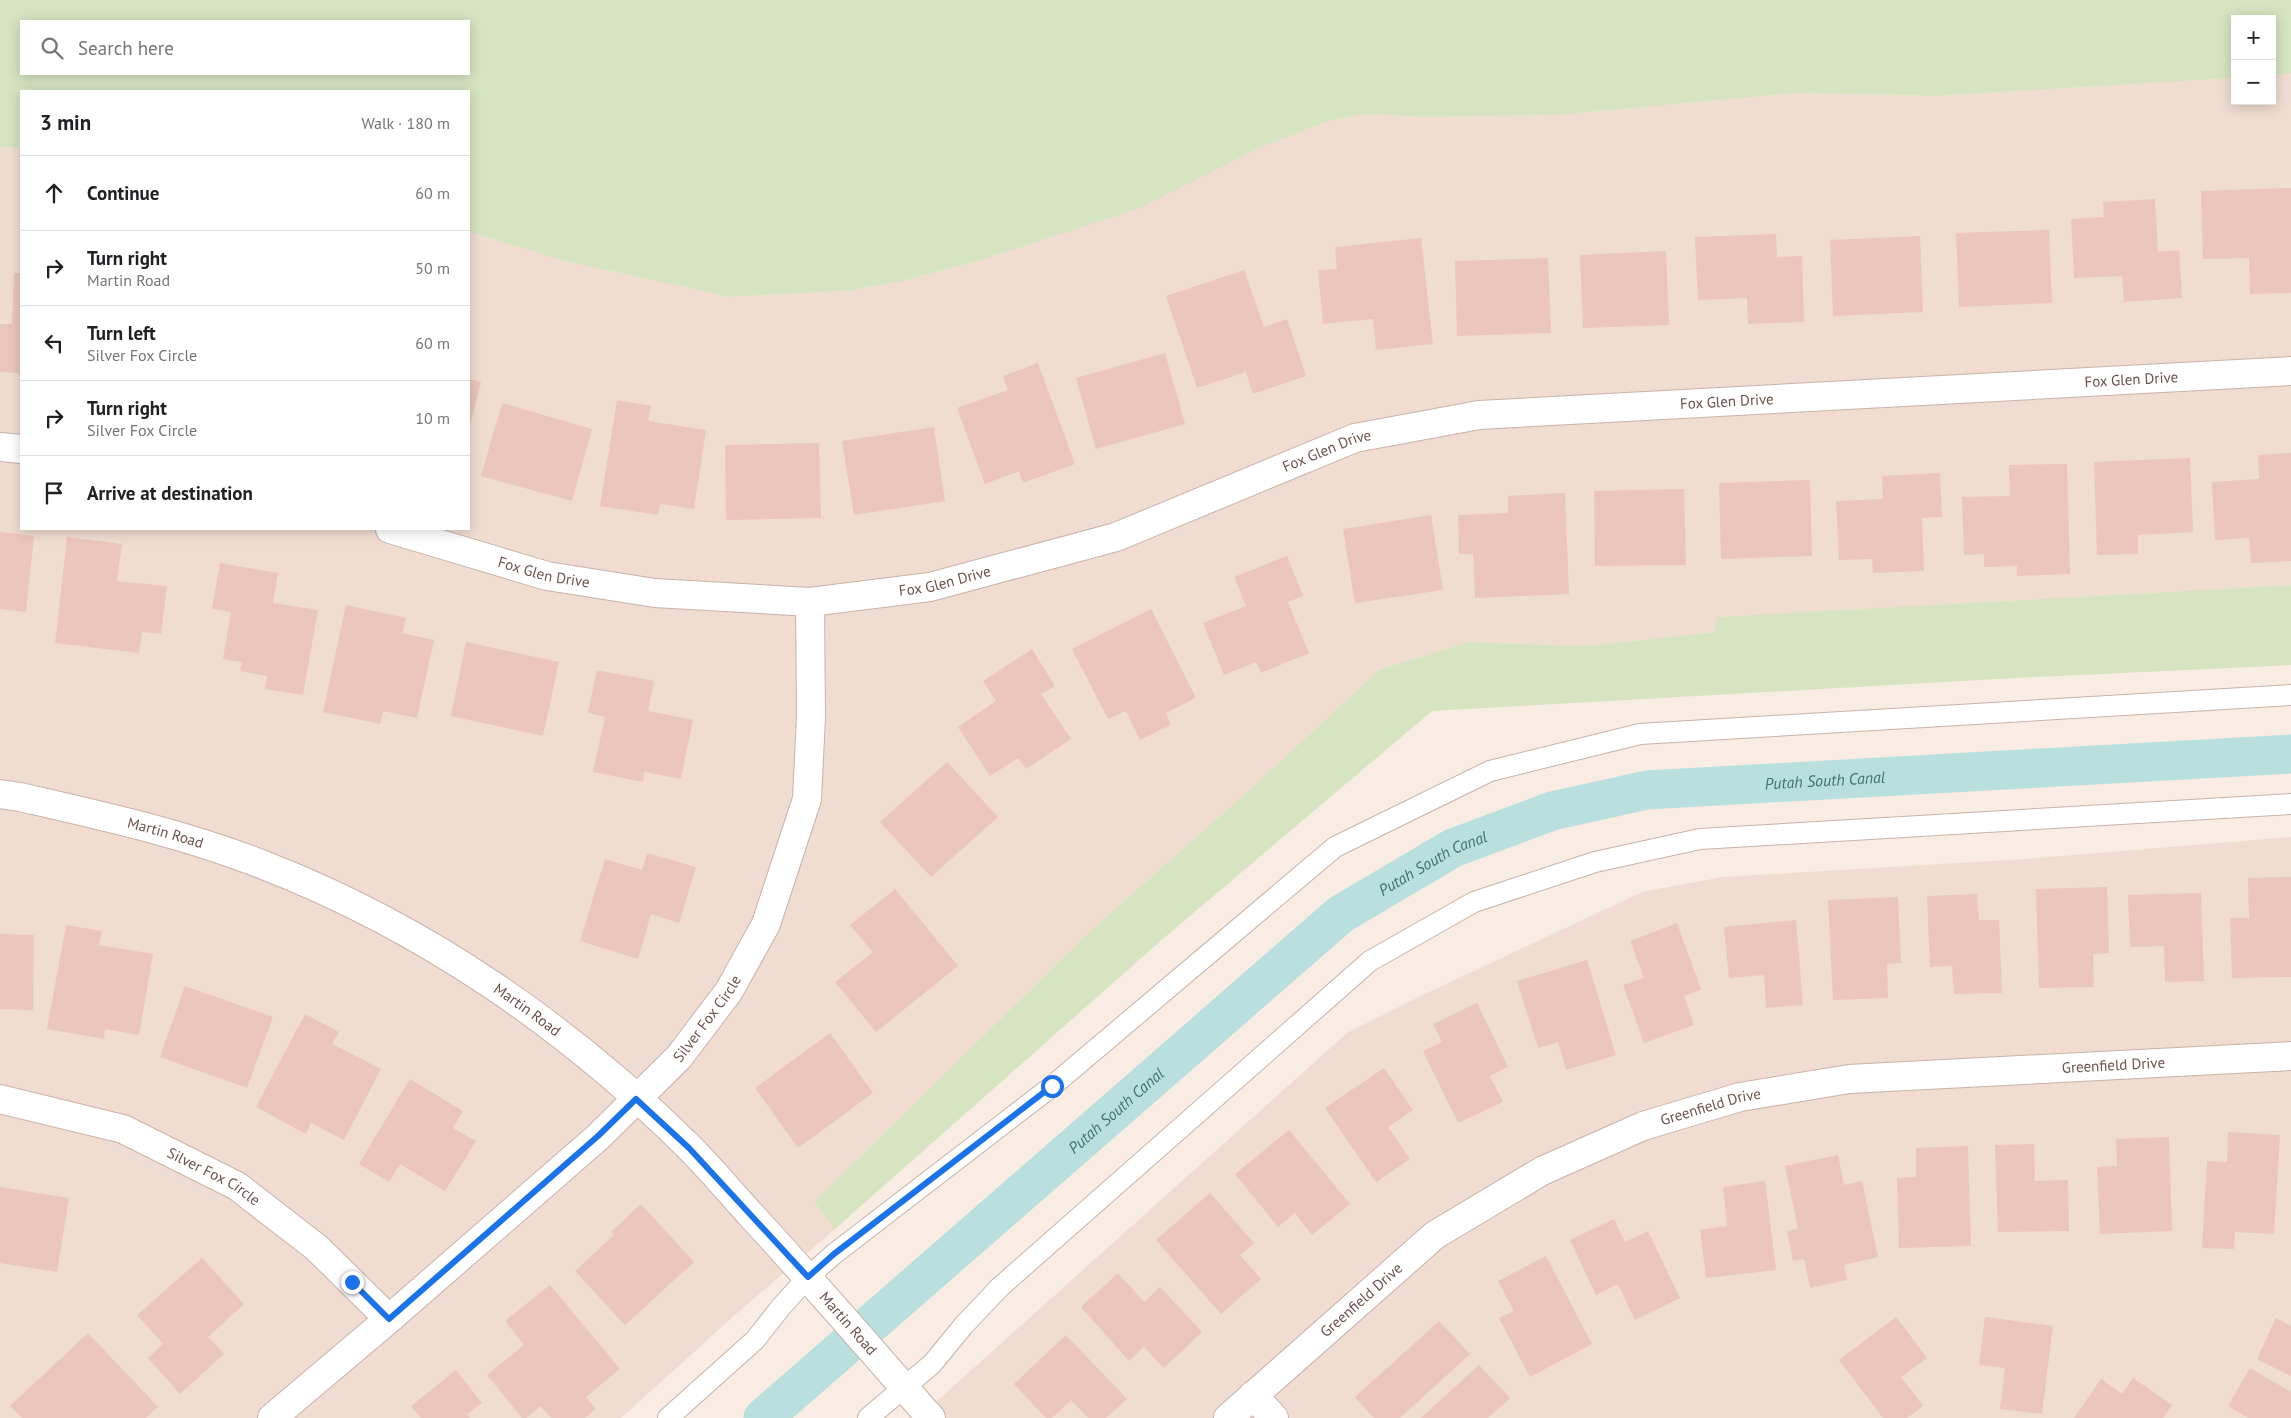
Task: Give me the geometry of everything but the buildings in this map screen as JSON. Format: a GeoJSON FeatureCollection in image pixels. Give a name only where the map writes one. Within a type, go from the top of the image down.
{"type":"FeatureCollection","features":[{"type":"Feature","properties":{"kind":"street","name":"Fox Glen Drive"},"geometry":{"type":"LineString","coordinates":[[393,530],[547,576],[655,593],[810,602],[930,587],[1116,537],[1355,438],[1479,415],[2291,371]]}},
{"type":"Feature","properties":{"kind":"street"},"geometry":{"type":"LineString","coordinates":[[0,447],[20,450]]}},
{"type":"Feature","properties":{"kind":"street","name":"Silver Fox Circle"},"geometry":{"type":"LineString","coordinates":[[272,1418],[389,1319],[598,1136],[679,1057],[729,991],[766,924],[807,799],[811,717],[810,602]]}},
{"type":"Feature","properties":{"kind":"street","name":"Martin Road"},"geometry":{"type":"LineString","coordinates":[[0,794],[160,830],[266,866],[388,920],[501,990],[600,1066],[689,1148],[812,1282],[931,1418]]}},
{"type":"Feature","properties":{"kind":"street","name":"Greenfield Drive"},"geometry":{"type":"LineString","coordinates":[[1228,1418],[1435,1235],[1542,1171],[1643,1126],[1740,1098],[1849,1079],[2291,1056]]}},
{"type":"Feature","properties":{"kind":"street","name":"Silver Fox Circle"},"geometry":{"type":"LineString","coordinates":[[0,1099],[124,1129],[238,1186],[317,1248],[389,1319]]}},
{"type":"Feature","properties":{"kind":"street"},"geometry":{"type":"LineString","coordinates":[[1253,1395],[1274,1418]]}},
{"type":"Feature","properties":{"kind":"lane"},"geometry":{"type":"LineString","coordinates":[[668,1418],[755,1340],[781,1307],[812,1282],[834,1254],[1052,1086],[1335,847],[1490,771],[1640,734],[2291,695]]}},
{"type":"Feature","properties":{"kind":"lane"},"geometry":{"type":"LineString","coordinates":[[868,1418],[899,1382],[932,1364],[964,1324],[1000,1287],[1370,961],[1474,902],[1595,862],[1700,839],[2291,804]]}},
{"type":"Feature","properties":{"kind":"shaded area"},"geometry":{"type":"Polygon","coordinates":[[[2291,73],[2291,585],[1718,617],[1714,632],[1587,646],[1468,642],[1379,670],[1257,783],[1088,933],[814,1202],[835,1229],[736,1314],[621,1418],[0,1418],[0,147],[20,148],[20,530],[470,530],[470,232],[565,261],[729,297],[846,291],[894,283],[972,263],[1141,208],[1259,148],[1329,121],[1365,114],[1423,117],[1558,115],[1797,93],[1935,96],[2231,78],[2231,105],[2276,105],[2276,75],[2291,73]]]}},
{"type":"Feature","properties":{"kind":"shaded area"},"geometry":{"type":"Polygon","coordinates":[[[2291,837],[2291,1418],[918,1418],[1347,1033],[1427,993],[1642,892],[1723,877],[2025,859],[2291,837]]]}},
{"type":"Feature","properties":{"kind":"green space"},"geometry":{"type":"Polygon","coordinates":[[[0,0],[2291,0],[2291,73],[2276,75],[2276,15],[2231,15],[2231,78],[1935,96],[1797,93],[1558,115],[1423,117],[1365,114],[1329,121],[1259,148],[1141,208],[972,263],[894,283],[846,291],[729,297],[565,261],[470,232],[470,90],[20,90],[20,148],[0,147],[0,0]]]}},
{"type":"Feature","properties":{"kind":"green space"},"geometry":{"type":"Polygon","coordinates":[[[2291,585],[2291,665],[2015,678],[1432,711],[1165,937],[835,1229],[814,1202],[1088,933],[1257,783],[1379,670],[1468,642],[1587,646],[1714,632],[1717,617],[2291,585]]]}},
{"type":"Feature","properties":{"kind":"waterway","name":"Putah South Canal"},"geometry":{"type":"LineString","coordinates":[[763,1418],[1341,914],[1453,848],[1552,811],[1647,790],[2291,754]]}},
{"type":"Feature","properties":{"kind":"route"},"geometry":{"type":"LineString","coordinates":[[352,1282],[389,1319],[598,1136],[636,1099],[689,1148],[808,1277],[834,1254],[1052,1086]]}}]}
